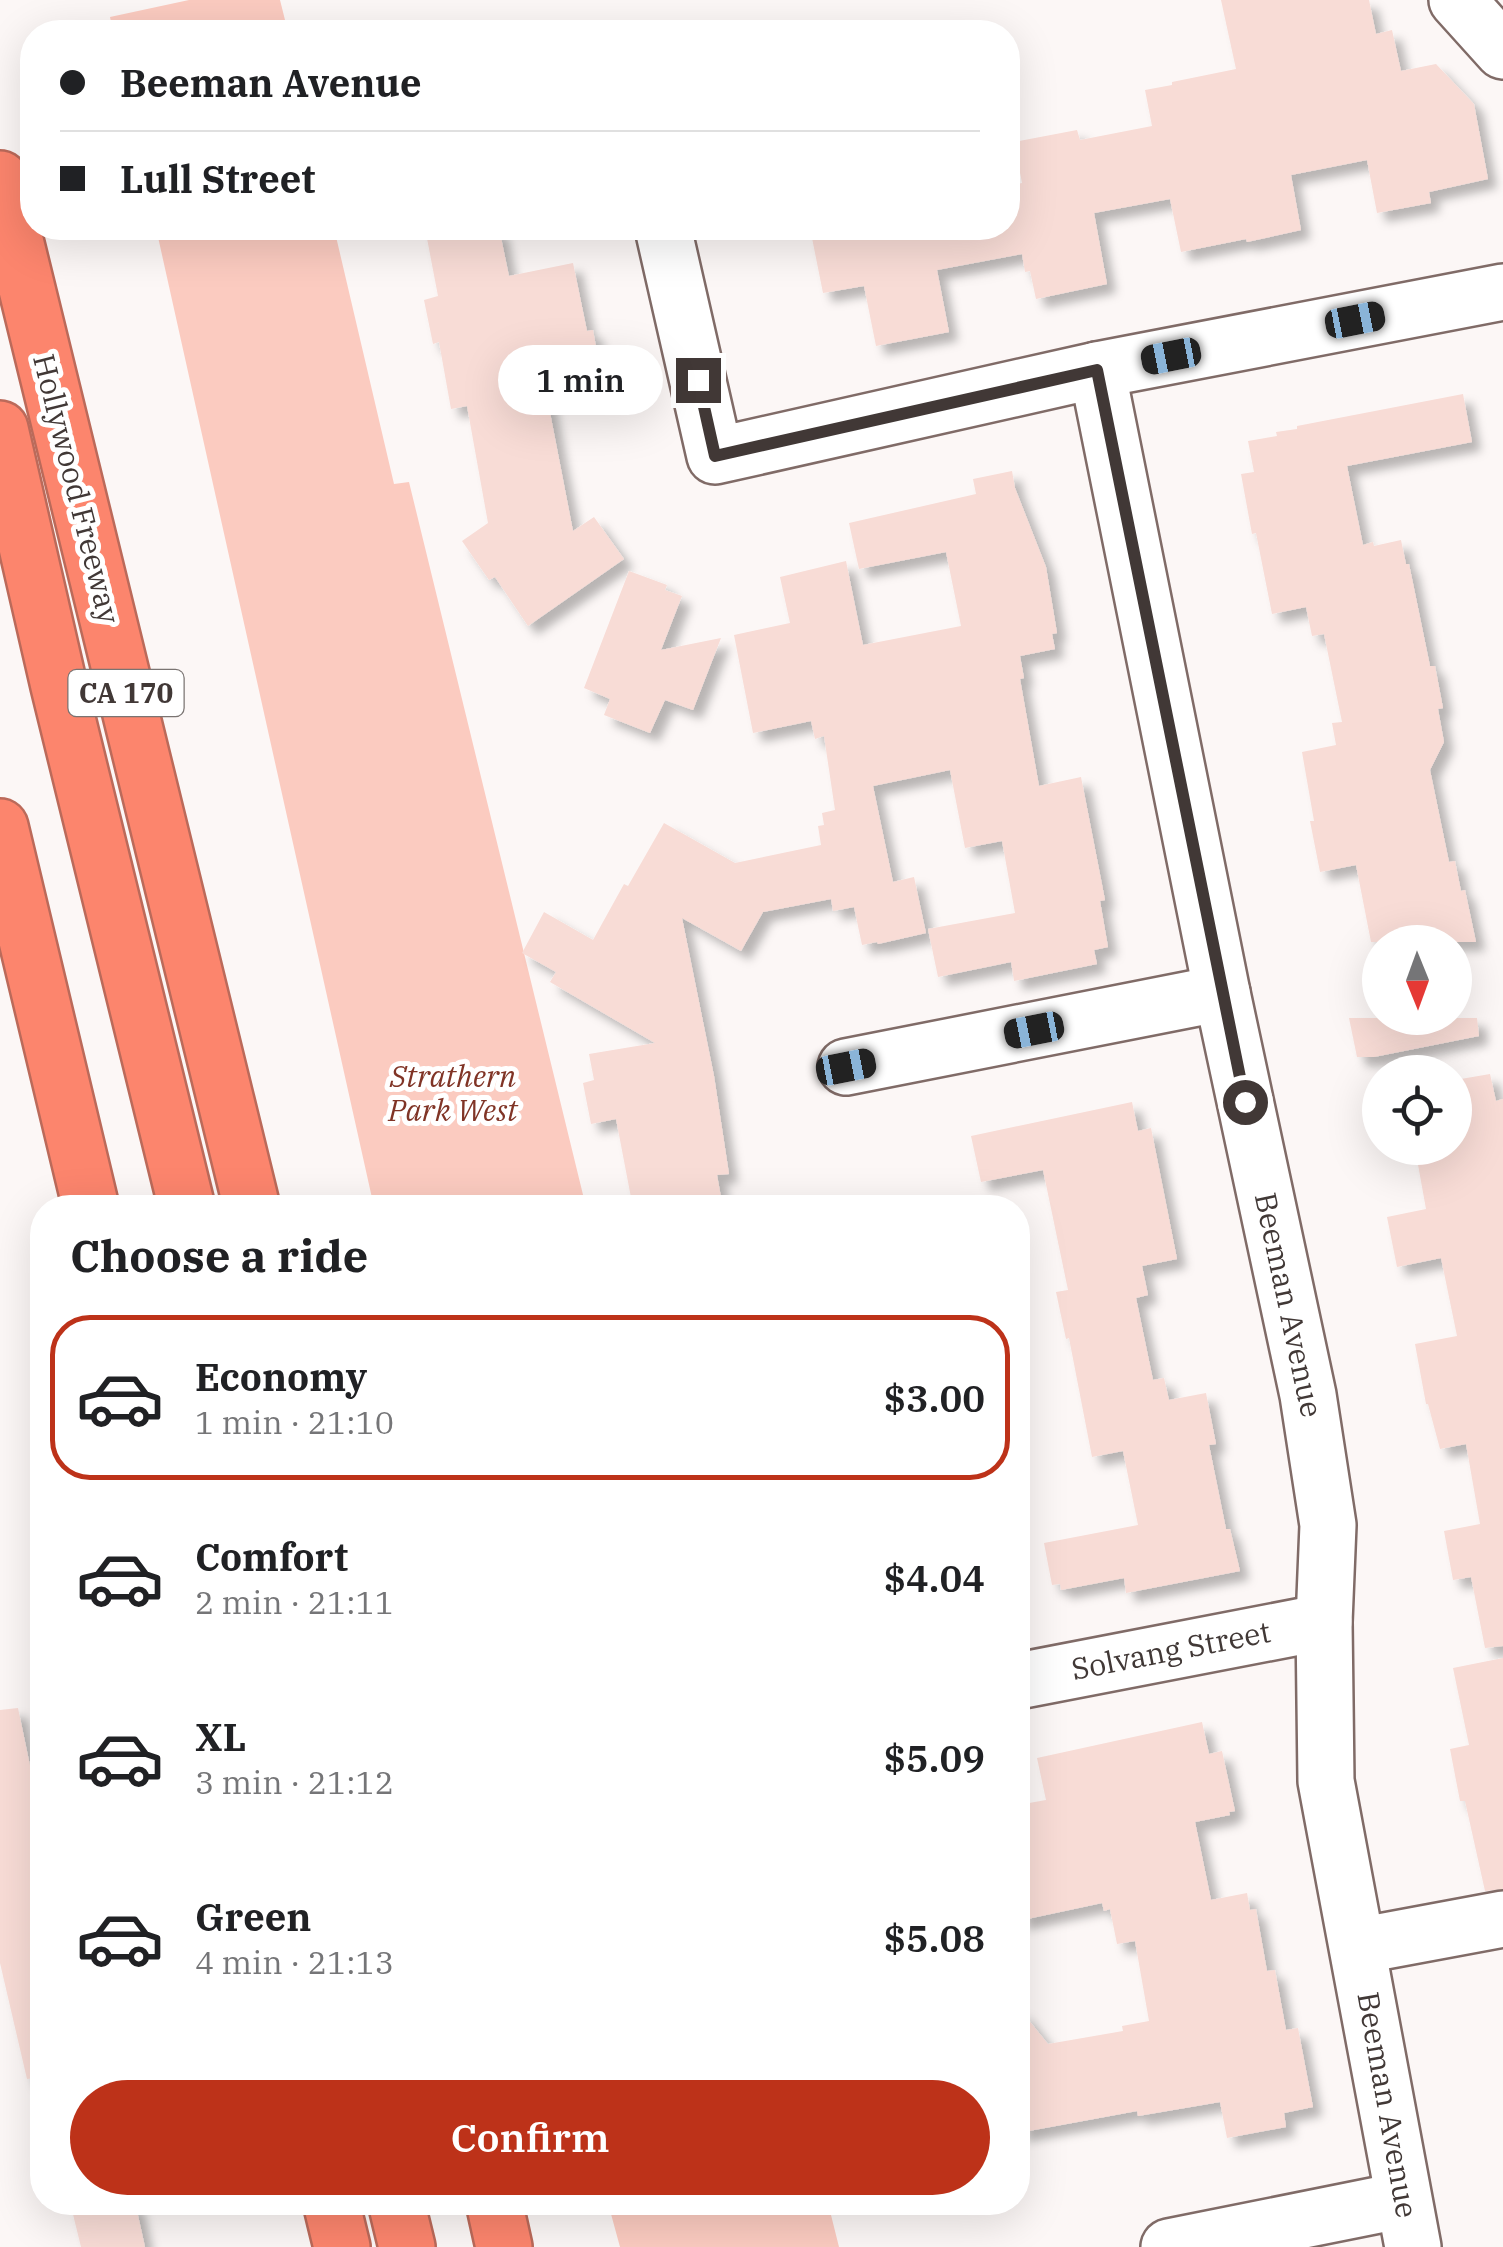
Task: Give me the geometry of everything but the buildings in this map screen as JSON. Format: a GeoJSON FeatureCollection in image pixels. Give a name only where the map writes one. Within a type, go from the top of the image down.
{"type":"FeatureCollection","features":[{"type":"Feature","properties":{"kind":"highway","name":"Hollywood Freeway"},"geometry":{"type":"LineString","coordinates":[[0,179],[249,1195]]}},
{"type":"Feature","properties":{"kind":"highway"},"geometry":{"type":"LineString","coordinates":[[0,429],[184,1195]]}},
{"type":"Feature","properties":{"kind":"highway"},"geometry":{"type":"LineString","coordinates":[[0,828],[88,1195]]}},
{"type":"Feature","properties":{"kind":"highway"},"geometry":{"type":"LineString","coordinates":[[334,2215],[342,2247]]}},
{"type":"Feature","properties":{"kind":"highway"},"geometry":{"type":"LineString","coordinates":[[399,2215],[407,2247]]}},
{"type":"Feature","properties":{"kind":"highway"},"geometry":{"type":"LineString","coordinates":[[497,2215],[504,2247]]}},
{"type":"Feature","properties":{"kind":"street"},"geometry":{"type":"LineString","coordinates":[[1457,0],[1503,52]]}},
{"type":"Feature","properties":{"kind":"street"},"geometry":{"type":"LineString","coordinates":[[666,240],[715,456],[1097,370],[1503,292]]}},
{"type":"Feature","properties":{"kind":"street","name":"Beeman Avenue"},"geometry":{"type":"LineString","coordinates":[[1097,370],[1222,993],[1308,1395],[1328,1525],[1324,1622],[1326,1781],[1408,2224]]}},
{"type":"Feature","properties":{"kind":"street"},"geometry":{"type":"LineString","coordinates":[[846,1067],[1222,993]]}},
{"type":"Feature","properties":{"kind":"street","name":"Solvang Street"},"geometry":{"type":"LineString","coordinates":[[1030,1679],[1324,1622]]}},
{"type":"Feature","properties":{"kind":"street"},"geometry":{"type":"LineString","coordinates":[[1358,1946],[1503,1919]]}},
{"type":"Feature","properties":{"kind":"street"},"geometry":{"type":"LineString","coordinates":[[1169,2247],[1408,2224]]}},
{"type":"Feature","properties":{"kind":"green space"},"geometry":{"type":"Polygon","coordinates":[[[189,0],[280,0],[285,20],[111,20],[110,17],[189,0]]]}},
{"type":"Feature","properties":{"kind":"green space","name":"Strathern Park West"},"geometry":{"type":"Polygon","coordinates":[[[159,240],[337,240],[394,484],[409,482],[583,1195],[371,1195],[159,240]]]}},
{"type":"Feature","properties":{"kind":"green space"},"geometry":{"type":"Polygon","coordinates":[[[611,2215],[831,2215],[839,2247],[620,2247],[611,2215]]]}},
{"type":"Feature","properties":{"kind":"route"},"geometry":{"type":"LineString","coordinates":[[698,380],[715,456],[1097,370],[1245,1102]]}}]}
